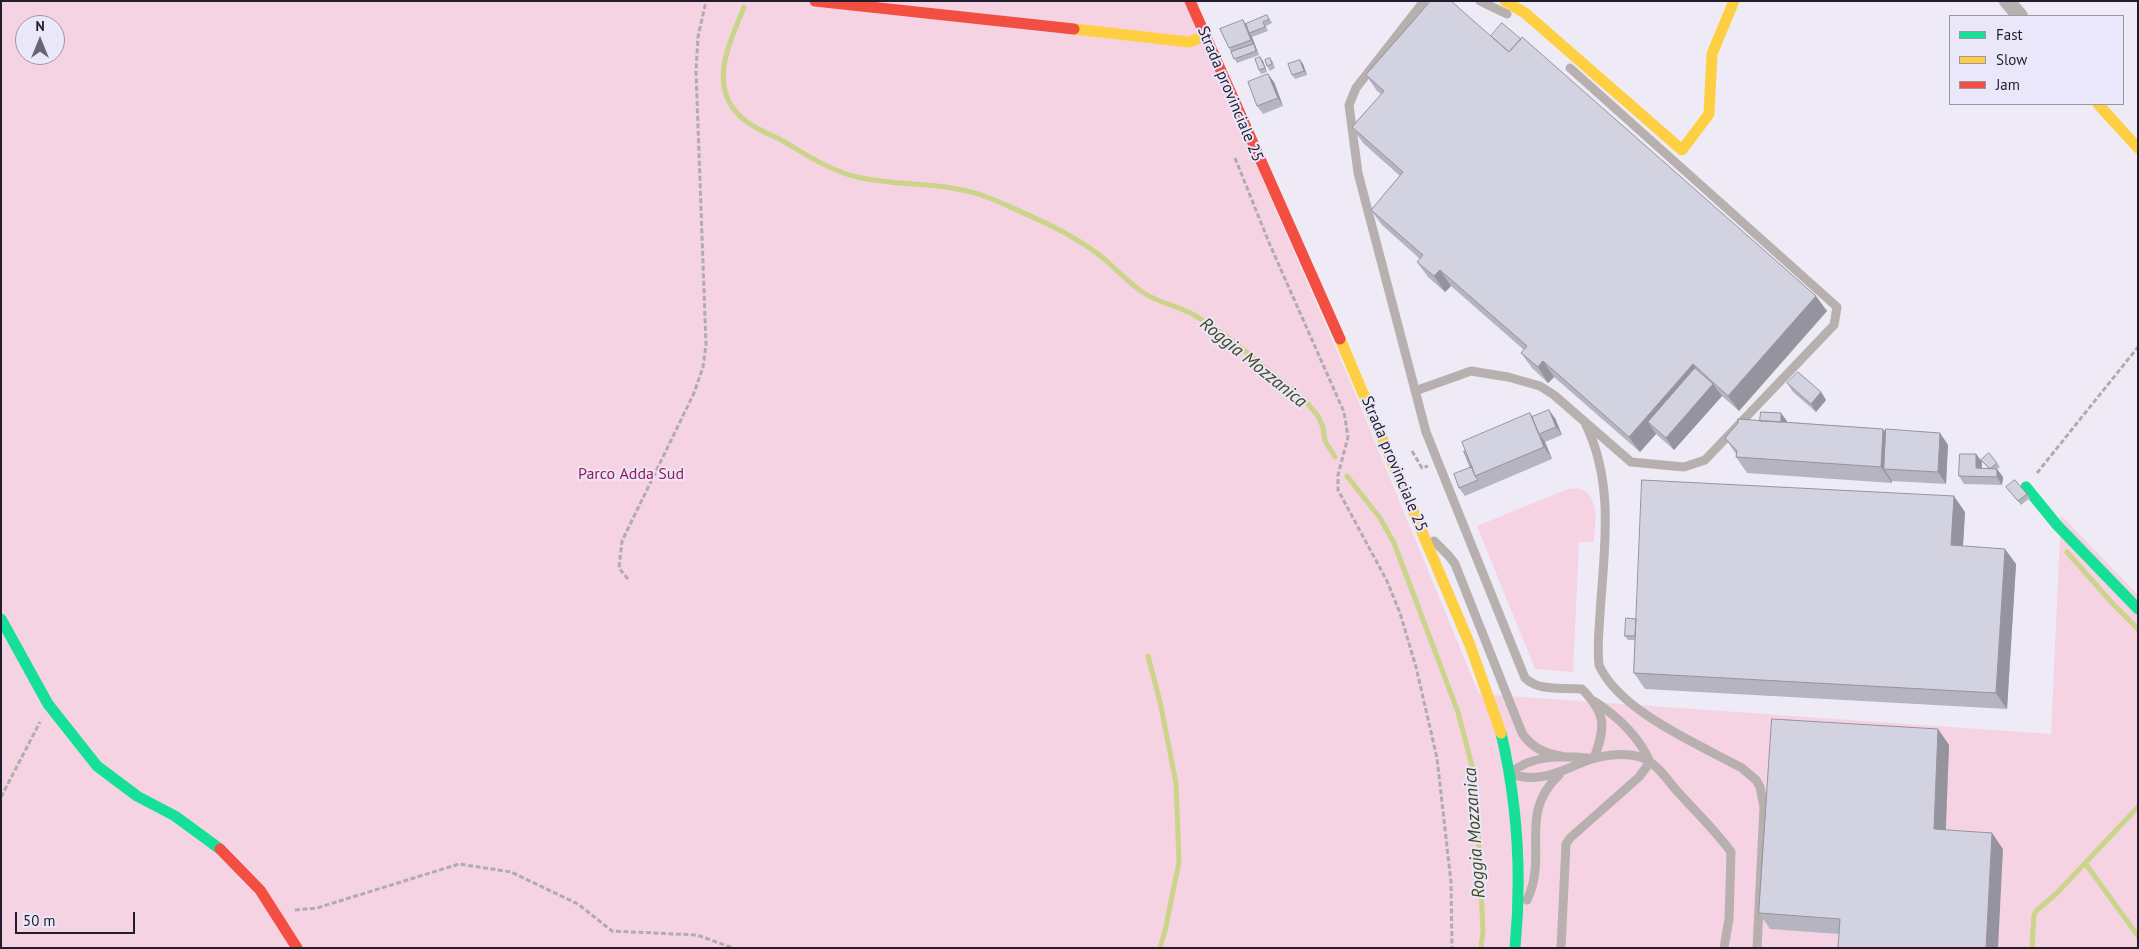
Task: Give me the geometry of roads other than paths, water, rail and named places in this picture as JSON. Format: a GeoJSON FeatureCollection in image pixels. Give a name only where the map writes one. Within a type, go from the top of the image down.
{"type":"FeatureCollection","features":[{"type":"Feature","properties":{"kind":"street"},"geometry":{"type":"LineString","coordinates":[[815,1],[1189,42],[1205,36]]}},
{"type":"Feature","properties":{"kind":"street","name":"Strada provinciale 25"},"geometry":{"type":"LineString","coordinates":[[1190,1],[1357,376],[1483,677],[1500,731],[1509,774],[1518,850],[1519,914],[1515,948]]}},
{"type":"Feature","properties":{"kind":"street"},"geometry":{"type":"LineString","coordinates":[[1505,1],[1524,13],[1682,150],[1709,114],[1712,54],[1734,1]]}},
{"type":"Feature","properties":{"kind":"street"},"geometry":{"type":"LineString","coordinates":[[2007,1],[2019,15]]}},
{"type":"Feature","properties":{"kind":"street"},"geometry":{"type":"LineString","coordinates":[[2099,105],[2138,148]]}},
{"type":"Feature","properties":{"kind":"street"},"geometry":{"type":"LineString","coordinates":[[2026,487],[2057,525],[2138,610]]}},
{"type":"Feature","properties":{"kind":"street"},"geometry":{"type":"LineString","coordinates":[[1,619],[48,704],[97,766],[137,796],[175,816],[215,843],[260,890],[297,948]]}},
{"type":"Feature","properties":{"kind":"lane"},"geometry":{"type":"LineString","coordinates":[[1424,1],[1356,88],[1349,105],[1358,173],[1426,432],[1525,678],[1532,685],[1546,688],[1582,689],[1594,701],[1612,712],[1644,748],[1650,762],[1731,852],[1729,919],[1724,948]]}},
{"type":"Feature","properties":{"kind":"lane"},"geometry":{"type":"LineString","coordinates":[[1480,1],[1512,16]]}},
{"type":"Feature","properties":{"kind":"lane"},"geometry":{"type":"LineString","coordinates":[[1415,391],[1471,371],[1508,377],[1540,386],[1554,395],[1631,462],[1684,467],[1705,460],[1834,325],[1837,307],[1564,62]]}},
{"type":"Feature","properties":{"kind":"lane"},"geometry":{"type":"LineString","coordinates":[[1583,420],[1598,455],[1605,492],[1606,510],[1599,664],[1605,675],[1635,708],[1742,768],[1756,780],[1760,787],[1763,796],[1764,819],[1757,948]]}},
{"type":"Feature","properties":{"kind":"lane"},"geometry":{"type":"LineString","coordinates":[[1422,532],[1441,547],[1455,564],[1526,740],[1541,751],[1565,757]]}},
{"type":"Feature","properties":{"kind":"lane"},"geometry":{"type":"LineString","coordinates":[[1509,774],[1543,778],[1594,758],[1602,738],[1604,725],[1594,701]]}},
{"type":"Feature","properties":{"kind":"lane"},"geometry":{"type":"LineString","coordinates":[[1509,774],[1529,762],[1550,757],[1594,758],[1630,755],[1650,762]]}},
{"type":"Feature","properties":{"kind":"lane"},"geometry":{"type":"LineString","coordinates":[[1561,948],[1566,844],[1570,838],[1639,777],[1650,762]]}},
{"type":"Feature","properties":{"kind":"lane"},"geometry":{"type":"LineString","coordinates":[[1519,914],[1528,899],[1536,873],[1535,824],[1540,800],[1545,790],[1563,771]]}},
{"type":"Feature","properties":{"kind":"waterway","name":"Roggia Mozzanica"},"geometry":{"type":"LineString","coordinates":[[744,7],[728,47],[723,75],[724,89],[729,102],[747,122],[843,173],[870,180],[958,189],[975,193],[1060,230],[1098,254],[1144,293],[1194,315],[1238,345],[1306,402],[1318,416],[1323,427],[1325,441],[1335,457]]}},
{"type":"Feature","properties":{"kind":"waterway","name":"Roggia Mozzanica"},"geometry":{"type":"LineString","coordinates":[[1347,476],[1380,518],[1394,543],[1458,712],[1472,766],[1477,805],[1483,931],[1481,948]]}},
{"type":"Feature","properties":{"kind":"waterway"},"geometry":{"type":"LineString","coordinates":[[2067,552],[2138,629]]}},
{"type":"Feature","properties":{"kind":"waterway"},"geometry":{"type":"LineString","coordinates":[[1148,656],[1160,702],[1176,783],[1179,862],[1160,948]]}},
{"type":"Feature","properties":{"kind":"waterway"},"geometry":{"type":"LineString","coordinates":[[2032,948],[2034,915],[2036,911],[2057,893],[2138,807]]}},
{"type":"Feature","properties":{"kind":"waterway"},"geometry":{"type":"LineString","coordinates":[[2085,863],[2138,936]]}},
{"type":"Feature","properties":{"kind":"park label","name":"Parco Adda Sud"},"geometry":{"type":"Point","coordinates":[631,474]}}]}
